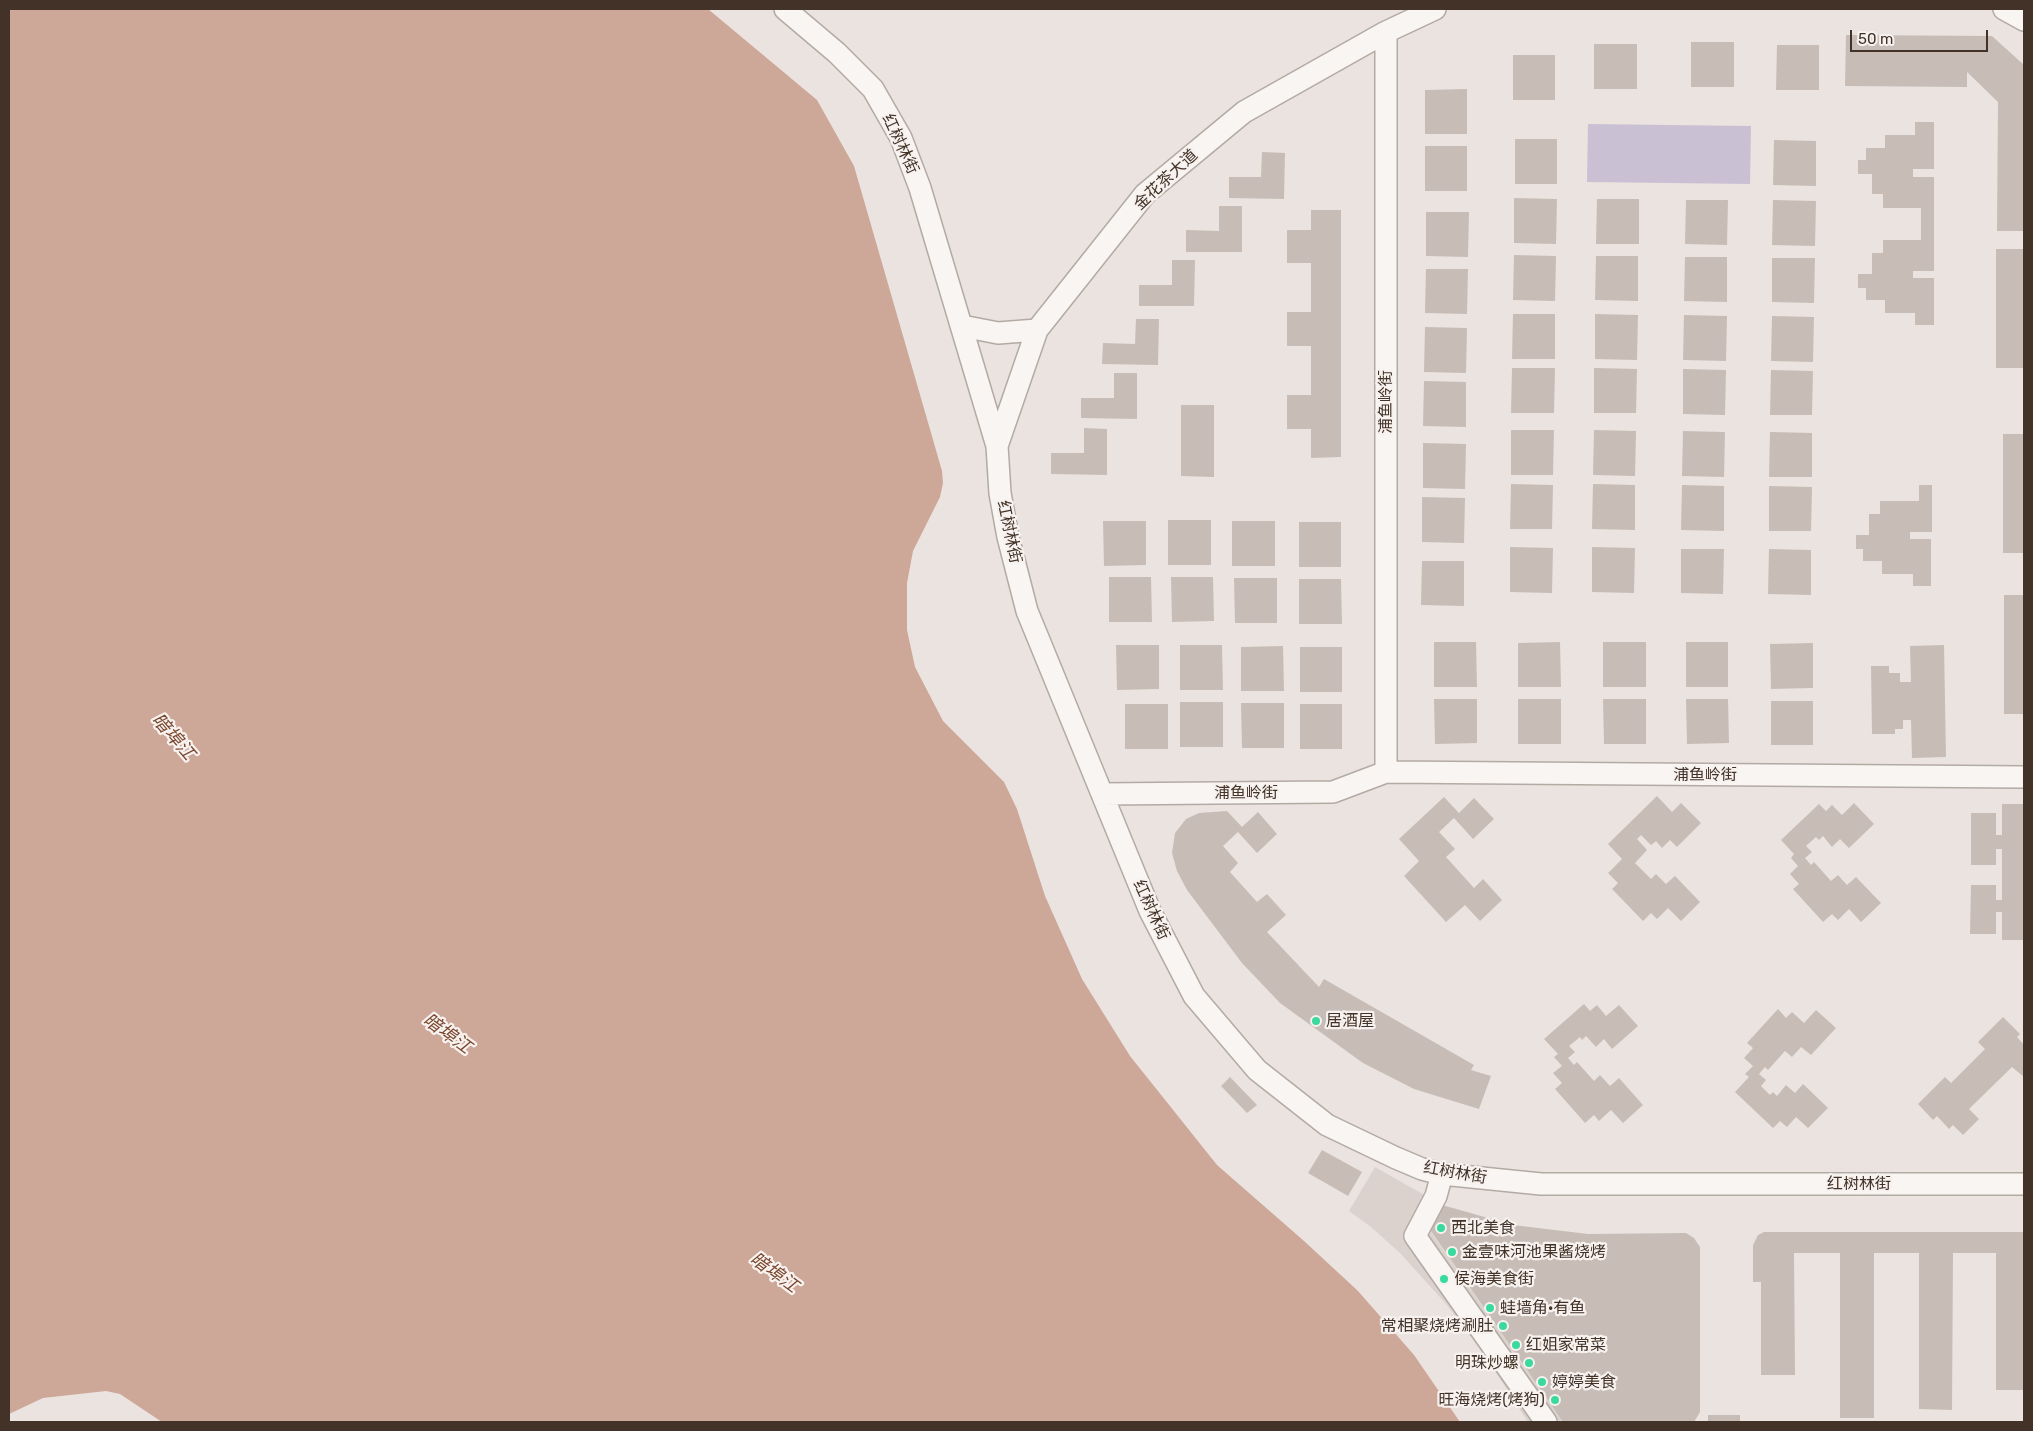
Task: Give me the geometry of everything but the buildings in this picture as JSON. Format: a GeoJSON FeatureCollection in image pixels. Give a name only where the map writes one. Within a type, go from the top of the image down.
{"type":"FeatureCollection","features":[{"type":"Feature","properties":{"kind":"street","name":"红树林街"},"geometry":{"type":"LineString","coordinates":[[785,9],[837,53],[873,89],[901,138],[920,188],[997,446],[1000,493],[1008,537],[1027,611],[1150,910],[1194,996],[1257,1070],[1327,1125],[1396,1158],[1442,1174],[1541,1184],[2024,1184]]}},
{"type":"Feature","properties":{"kind":"street","name":"金花茶大道"},"geometry":{"type":"LineString","coordinates":[[997,446],[1037,330],[1145,194],[1244,112],[1386,32],[1435,9]]}},
{"type":"Feature","properties":{"kind":"street"},"geometry":{"type":"LineString","coordinates":[[2004,9],[2024,20]]}},
{"type":"Feature","properties":{"kind":"street","name":"浦鱼岭街"},"geometry":{"type":"LineString","coordinates":[[1386,32],[1386,772]]}},
{"type":"Feature","properties":{"kind":"street"},"geometry":{"type":"LineString","coordinates":[[962,326],[998,333],[1037,330]]}},
{"type":"Feature","properties":{"kind":"street","name":"浦鱼岭街"},"geometry":{"type":"LineString","coordinates":[[1102,794],[1333,792],[1386,772],[2024,777]]}},
{"type":"Feature","properties":{"kind":"street"},"geometry":{"type":"LineString","coordinates":[[1442,1174],[1436,1196],[1414,1236],[1546,1422]]}},
{"type":"Feature","properties":{"kind":"shaded area"},"geometry":{"type":"Polygon","coordinates":[[[1588,124],[1751,126],[1750,184],[1587,182],[1588,124]]]}},
{"type":"Feature","properties":{"kind":"shaded area","name":"侯海美食街"},"geometry":{"type":"Polygon","coordinates":[[[1375,1167],[1442,1205],[1431,1232],[1563,1422],[1528,1422],[1485,1356],[1447,1305],[1400,1253],[1371,1227],[1349,1211],[1375,1167]]]}},
{"type":"Feature","properties":{"kind":"water","name":"暗埠江"},"geometry":{"type":"Polygon","coordinates":[[[9,9],[708,9],[817,100],[854,166],[942,471],[943,483],[940,497],[913,551],[907,583],[907,630],[915,667],[943,721],[1004,782],[1017,809],[1045,896],[1082,979],[1130,1056],[1217,1165],[1358,1291],[1414,1355],[1460,1422],[162,1422],[120,1394],[106,1391],[43,1398],[9,1414],[9,9]]]}},
{"type":"Feature","properties":{"kind":"place","name":"居酒屋"},"geometry":{"type":"Point","coordinates":[1316,1021]}},
{"type":"Feature","properties":{"kind":"place","name":"西北美食"},"geometry":{"type":"Point","coordinates":[1441,1228]}},
{"type":"Feature","properties":{"kind":"place","name":"金壹味河池果酱烧烤"},"geometry":{"type":"Point","coordinates":[1452,1252]}},
{"type":"Feature","properties":{"kind":"place","name":"侯海美食街"},"geometry":{"type":"Point","coordinates":[1444,1279]}},
{"type":"Feature","properties":{"kind":"place","name":"蛙墙角·有鱼"},"geometry":{"type":"Point","coordinates":[1490,1308]}},
{"type":"Feature","properties":{"kind":"place","name":"常相聚烧烤涮肚"},"geometry":{"type":"Point","coordinates":[1503,1326]}},
{"type":"Feature","properties":{"kind":"place","name":"红姐家常菜"},"geometry":{"type":"Point","coordinates":[1516,1345]}},
{"type":"Feature","properties":{"kind":"place","name":"明珠炒螺"},"geometry":{"type":"Point","coordinates":[1529,1363]}},
{"type":"Feature","properties":{"kind":"place","name":"婷婷美食"},"geometry":{"type":"Point","coordinates":[1542,1382]}},
{"type":"Feature","properties":{"kind":"place","name":"旺海烧烤(烤狗)"},"geometry":{"type":"Point","coordinates":[1555,1400]}}]}
